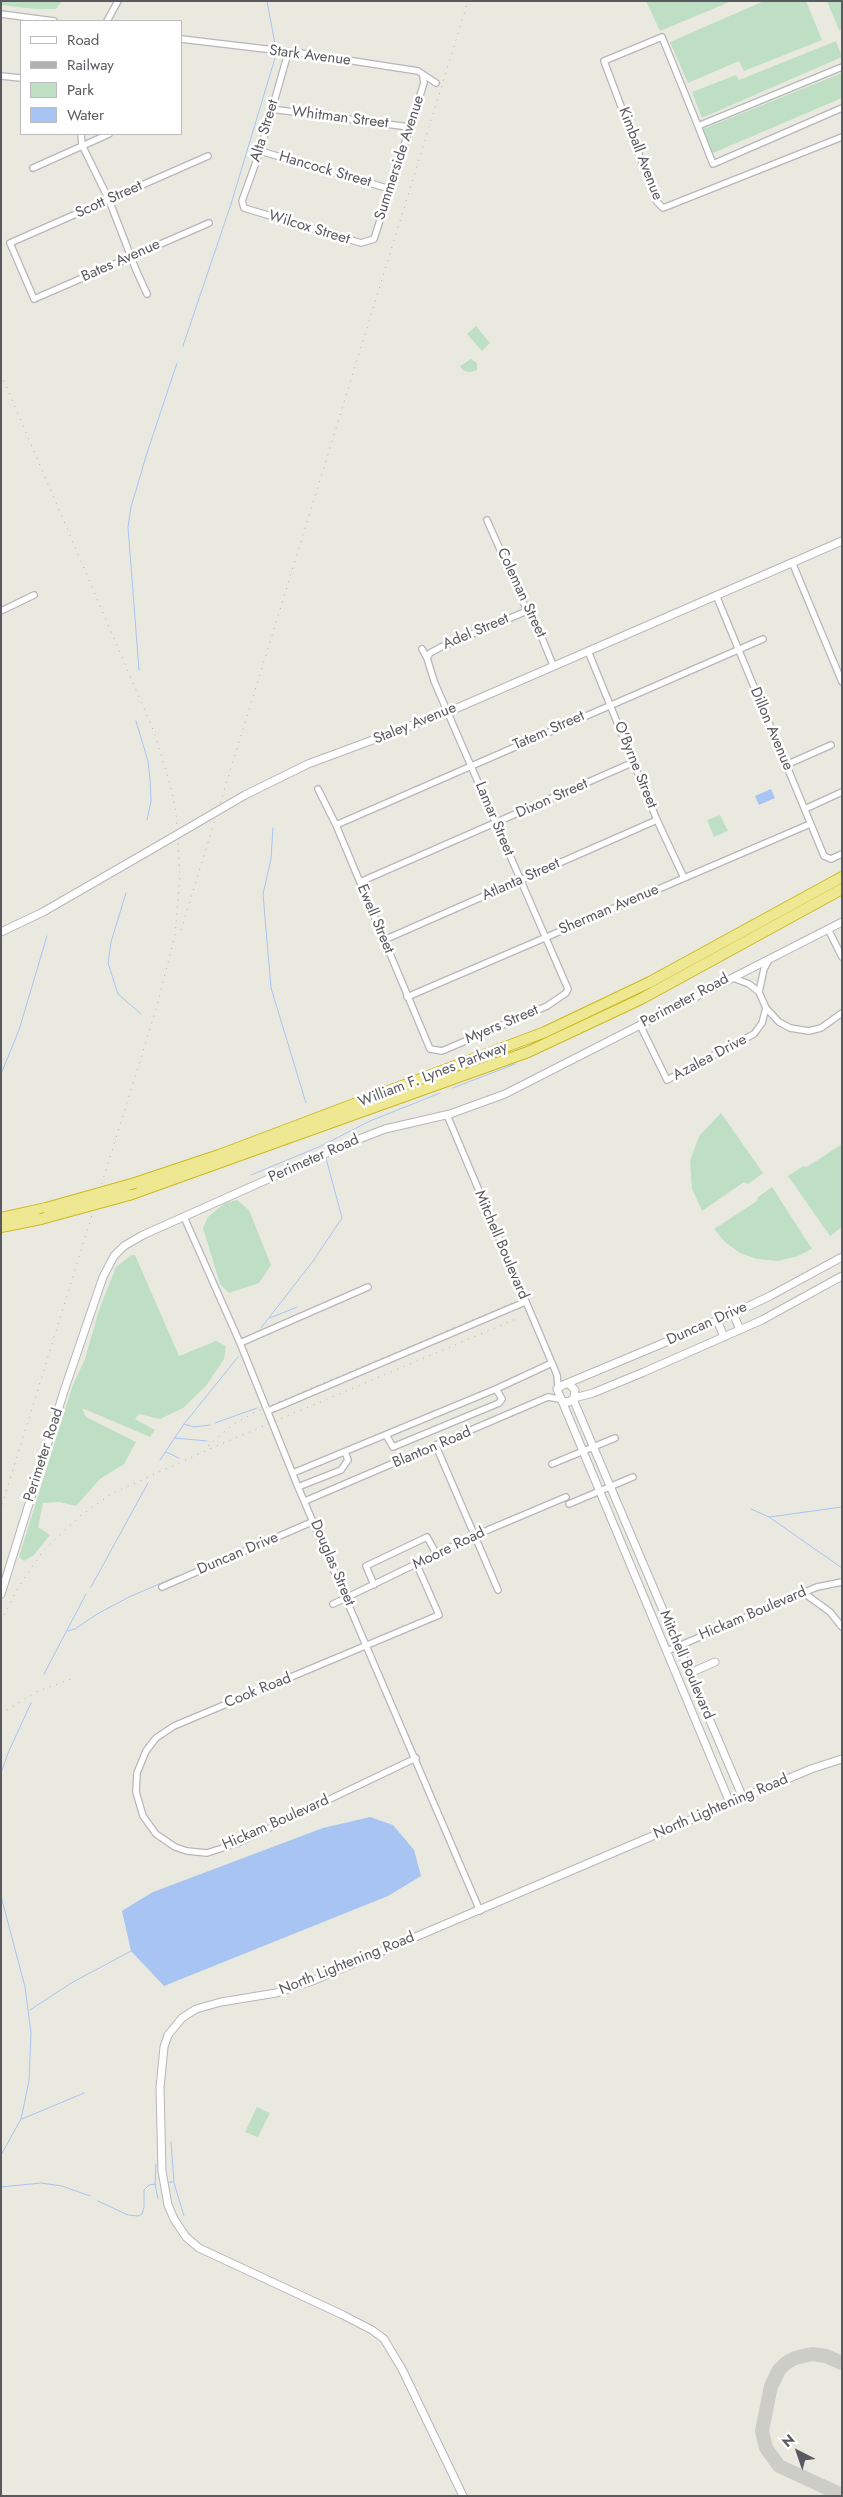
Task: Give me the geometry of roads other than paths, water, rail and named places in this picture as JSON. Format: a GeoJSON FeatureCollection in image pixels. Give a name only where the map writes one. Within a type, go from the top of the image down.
{"type":"FeatureCollection","features":[{"type":"Feature","properties":{"kind":"highway","name":"William F. Lynes Parkway"},"geometry":{"type":"LineString","coordinates":[[1,1218],[46,1208],[135,1183],[219,1155],[545,1032],[650,982],[842,877]]}},
{"type":"Feature","properties":{"kind":"highway","name":"William F. Lynes Parkway"},"geometry":{"type":"LineString","coordinates":[[1,1228],[129,1195],[528,1052],[641,999],[842,889]]}},
{"type":"Feature","properties":{"kind":"street"},"geometry":{"type":"LineString","coordinates":[[108,20],[118,1]]}},
{"type":"Feature","properties":{"kind":"street"},"geometry":{"type":"LineString","coordinates":[[1,14],[46,20]]}},
{"type":"Feature","properties":{"kind":"street","name":"Kimball Avenue"},"geometry":{"type":"LineString","coordinates":[[698,126],[662,37],[604,60],[657,202],[663,208],[842,137]]}},
{"type":"Feature","properties":{"kind":"street","name":"Stark Avenue"},"geometry":{"type":"LineString","coordinates":[[182,39],[308,54],[418,71],[423,77],[436,83]]}},
{"type":"Feature","properties":{"kind":"street","name":"Alta Street"},"geometry":{"type":"LineString","coordinates":[[244,208],[242,201],[260,151],[288,53]]}},
{"type":"Feature","properties":{"kind":"street"},"geometry":{"type":"LineString","coordinates":[[842,67],[698,126],[713,164],[842,108]]}},
{"type":"Feature","properties":{"kind":"street"},"geometry":{"type":"LineString","coordinates":[[1,76],[20,78]]}},
{"type":"Feature","properties":{"kind":"street","name":"Summerside Avenue"},"geometry":{"type":"LineString","coordinates":[[374,239],[424,83],[423,77]]}},
{"type":"Feature","properties":{"kind":"street","name":"Whitman Street"},"geometry":{"type":"LineString","coordinates":[[271,109],[409,127]]}},
{"type":"Feature","properties":{"kind":"street"},"geometry":{"type":"LineString","coordinates":[[81,135],[82,145],[108,200],[147,294]]}},
{"type":"Feature","properties":{"kind":"street"},"geometry":{"type":"LineString","coordinates":[[34,168],[107,135]]}},
{"type":"Feature","properties":{"kind":"street","name":"Hancock Street"},"geometry":{"type":"LineString","coordinates":[[260,151],[390,189]]}},
{"type":"Feature","properties":{"kind":"street","name":"Scott Street"},"geometry":{"type":"LineString","coordinates":[[34,299],[10,244],[208,156]]}},
{"type":"Feature","properties":{"kind":"street","name":"Wilcox Street"},"geometry":{"type":"LineString","coordinates":[[244,208],[362,244],[374,239]]}},
{"type":"Feature","properties":{"kind":"street","name":"Bates Avenue"},"geometry":{"type":"LineString","coordinates":[[34,299],[209,223]]}},
{"type":"Feature","properties":{"kind":"street","name":"Coleman Street"},"geometry":{"type":"LineString","coordinates":[[487,520],[527,611],[535,621],[552,665]]}},
{"type":"Feature","properties":{"kind":"street","name":"Staley Avenue"},"geometry":{"type":"LineString","coordinates":[[1,932],[43,912],[245,795],[308,764],[448,712],[552,665],[842,541]]}},
{"type":"Feature","properties":{"kind":"street"},"geometry":{"type":"LineString","coordinates":[[792,562],[842,682]]}},
{"type":"Feature","properties":{"kind":"street"},"geometry":{"type":"LineString","coordinates":[[1,610],[34,595]]}},
{"type":"Feature","properties":{"kind":"street","name":"Dillon Avenue"},"geometry":{"type":"LineString","coordinates":[[716,595],[824,856],[831,858],[842,854]]}},
{"type":"Feature","properties":{"kind":"street","name":"Adel Street"},"geometry":{"type":"LineString","coordinates":[[427,658],[430,653],[440,647],[527,611]]}},
{"type":"Feature","properties":{"kind":"street","name":"Tatem Street"},"geometry":{"type":"LineString","coordinates":[[336,825],[763,639]]}},
{"type":"Feature","properties":{"kind":"street","name":"Lamar Street"},"geometry":{"type":"LineString","coordinates":[[422,649],[544,938],[568,989]]}},
{"type":"Feature","properties":{"kind":"street","name":"O'Byrne Street"},"geometry":{"type":"LineString","coordinates":[[588,651],[657,820],[684,878]]}},
{"type":"Feature","properties":{"kind":"street"},"geometry":{"type":"LineString","coordinates":[[786,765],[831,745]]}},
{"type":"Feature","properties":{"kind":"street","name":"Dixon Street"},"geometry":{"type":"LineString","coordinates":[[360,882],[634,762]]}},
{"type":"Feature","properties":{"kind":"street","name":"Ewell Street"},"geometry":{"type":"LineString","coordinates":[[318,789],[336,825],[430,1049]]}},
{"type":"Feature","properties":{"kind":"street"},"geometry":{"type":"LineString","coordinates":[[805,809],[842,792]]}},
{"type":"Feature","properties":{"kind":"street","name":"Atlanta Street"},"geometry":{"type":"LineString","coordinates":[[384,940],[657,820]]}},
{"type":"Feature","properties":{"kind":"street","name":"Sherman Avenue"},"geometry":{"type":"LineString","coordinates":[[407,996],[810,824]]}},
{"type":"Feature","properties":{"kind":"street","name":"Perimeter Road"},"geometry":{"type":"LineString","coordinates":[[1,1594],[62,1400],[109,1263],[124,1246],[184,1217],[366,1136],[447,1115],[505,1094],[842,922]]}},
{"type":"Feature","properties":{"kind":"street"},"geometry":{"type":"LineString","coordinates":[[828,929],[842,957]]}},
{"type":"Feature","properties":{"kind":"street"},"geometry":{"type":"LineString","coordinates":[[770,958],[764,969],[760,992],[766,1008],[779,1022],[790,1028],[809,1031],[821,1028],[842,1013]]}},
{"type":"Feature","properties":{"kind":"street"},"geometry":{"type":"LineString","coordinates":[[731,977],[741,980],[760,992]]}},
{"type":"Feature","properties":{"kind":"street","name":"Myers Street"},"geometry":{"type":"LineString","coordinates":[[430,1049],[442,1050],[547,1006],[562,998],[568,989]]}},
{"type":"Feature","properties":{"kind":"street","name":"Azalea Drive"},"geometry":{"type":"LineString","coordinates":[[640,1025],[667,1080],[754,1034],[762,1023],[766,1008]]}},
{"type":"Feature","properties":{"kind":"street","name":"Mitchell Boulevard"},"geometry":{"type":"LineString","coordinates":[[447,1115],[557,1375],[557,1388]]}},
{"type":"Feature","properties":{"kind":"street","name":"Douglas Street"},"geometry":{"type":"LineString","coordinates":[[184,1217],[240,1343],[298,1486],[480,1910]]}},
{"type":"Feature","properties":{"kind":"street","name":"Duncan Drive"},"geometry":{"type":"LineString","coordinates":[[568,1384],[733,1313],[842,1257]]}},
{"type":"Feature","properties":{"kind":"street","name":"Duncan Drive"},"geometry":{"type":"LineString","coordinates":[[574,1398],[589,1394],[740,1330],[842,1276]]}},
{"type":"Feature","properties":{"kind":"street"},"geometry":{"type":"LineString","coordinates":[[240,1343],[368,1288]]}},
{"type":"Feature","properties":{"kind":"street"},"geometry":{"type":"LineString","coordinates":[[268,1411],[525,1302]]}},
{"type":"Feature","properties":{"kind":"street"},"geometry":{"type":"LineString","coordinates":[[733,1313],[740,1330]]}},
{"type":"Feature","properties":{"kind":"street"},"geometry":{"type":"LineString","coordinates":[[717,1320],[724,1337]]}},
{"type":"Feature","properties":{"kind":"street"},"geometry":{"type":"LineString","coordinates":[[293,1473],[496,1389],[552,1363]]}},
{"type":"Feature","properties":{"kind":"street","name":"Mitchell Boulevard"},"geometry":{"type":"LineString","coordinates":[[557,1375],[568,1384]]}},
{"type":"Feature","properties":{"kind":"street"},"geometry":{"type":"LineString","coordinates":[[548,1397],[560,1400],[569,1402],[574,1398],[575,1390],[568,1384],[557,1388],[560,1400]]}},
{"type":"Feature","properties":{"kind":"street","name":"Blanton Road"},"geometry":{"type":"LineString","coordinates":[[305,1501],[548,1397],[557,1388]]}},
{"type":"Feature","properties":{"kind":"street"},"geometry":{"type":"LineString","coordinates":[[386,1435],[393,1447],[499,1403],[502,1399],[496,1389]]}},
{"type":"Feature","properties":{"kind":"street"},"geometry":{"type":"LineString","coordinates":[[578,1410],[579,1404],[589,1394]]}},
{"type":"Feature","properties":{"kind":"street","name":"Mitchell Boulevard"},"geometry":{"type":"LineString","coordinates":[[574,1398],[742,1798]]}},
{"type":"Feature","properties":{"kind":"street","name":"Mitchell Boulevard"},"geometry":{"type":"LineString","coordinates":[[560,1400],[730,1803]]}},
{"type":"Feature","properties":{"kind":"street"},"geometry":{"type":"LineString","coordinates":[[552,1464],[615,1438]]}},
{"type":"Feature","properties":{"kind":"street"},"geometry":{"type":"LineString","coordinates":[[436,1446],[476,1535],[498,1590]]}},
{"type":"Feature","properties":{"kind":"street"},"geometry":{"type":"LineString","coordinates":[[298,1486],[341,1470],[348,1460],[345,1452]]}},
{"type":"Feature","properties":{"kind":"street"},"geometry":{"type":"LineString","coordinates":[[569,1504],[633,1477]]}},
{"type":"Feature","properties":{"kind":"street","name":"Moore Road"},"geometry":{"type":"LineString","coordinates":[[333,1604],[476,1535],[566,1497]]}},
{"type":"Feature","properties":{"kind":"street","name":"Duncan Drive"},"geometry":{"type":"LineString","coordinates":[[162,1587],[314,1521]]}},
{"type":"Feature","properties":{"kind":"street"},"geometry":{"type":"LineString","coordinates":[[619,1537],[630,1533]]}},
{"type":"Feature","properties":{"kind":"street"},"geometry":{"type":"LineString","coordinates":[[374,1585],[366,1566],[427,1537],[437,1555]]}},
{"type":"Feature","properties":{"kind":"street","name":"Cook Road"},"geometry":{"type":"LineString","coordinates":[[143,1816],[136,1792],[137,1773],[146,1752],[162,1733],[174,1726],[439,1615],[417,1565]]}},
{"type":"Feature","properties":{"kind":"street","name":"Hickam Boulevard"},"geometry":{"type":"LineString","coordinates":[[667,1651],[817,1587],[842,1582]]}},
{"type":"Feature","properties":{"kind":"street"},"geometry":{"type":"LineString","coordinates":[[804,1593],[830,1612],[842,1627]]}},
{"type":"Feature","properties":{"kind":"street"},"geometry":{"type":"LineString","coordinates":[[690,1673],[715,1662]]}},
{"type":"Feature","properties":{"kind":"street"},"geometry":{"type":"LineString","coordinates":[[711,1756],[723,1752]]}},
{"type":"Feature","properties":{"kind":"street","name":"Hickam Boulevard"},"geometry":{"type":"LineString","coordinates":[[143,1816],[152,1830],[167,1843],[187,1851],[207,1853],[238,1843],[416,1758]]}},
{"type":"Feature","properties":{"kind":"street","name":"North Lightening Road"},"geometry":{"type":"LineString","coordinates":[[463,2496],[399,2362],[384,2340],[372,2330],[343,2315],[199,2248],[186,2237],[174,2219],[168,2204],[162,2170],[160,2088],[164,2048],[168,2035],[182,2018],[196,2009],[221,2002],[256,1997],[293,1988],[811,1769],[842,1759]]}},
{"type":"Feature","properties":{"kind":"water"},"geometry":{"type":"Polygon","coordinates":[[[771,789],[775,798],[759,805],[755,796],[771,789]]]}},
{"type":"Feature","properties":{"kind":"water"},"geometry":{"type":"Polygon","coordinates":[[[370,1817],[393,1825],[414,1850],[421,1876],[388,1896],[164,1986],[131,1951],[122,1911],[153,1892],[323,1828],[370,1817]]]}},
{"type":"Feature","properties":{"kind":"waterway"},"geometry":{"type":"LineString","coordinates":[[267,1],[275,44]]}},
{"type":"Feature","properties":{"kind":"waterway"},"geometry":{"type":"LineString","coordinates":[[183,346],[231,204],[275,58]]}},
{"type":"Feature","properties":{"kind":"waterway"},"geometry":{"type":"LineString","coordinates":[[139,670],[128,527],[131,507],[147,453],[177,363]]}},
{"type":"Feature","properties":{"kind":"waterway"},"geometry":{"type":"LineString","coordinates":[[136,721],[148,761],[151,801],[147,820]]}},
{"type":"Feature","properties":{"kind":"waterway"},"geometry":{"type":"LineString","coordinates":[[273,828],[271,859],[263,894],[271,988],[306,1103]]}},
{"type":"Feature","properties":{"kind":"waterway"},"geometry":{"type":"LineString","coordinates":[[126,893],[111,942],[108,963],[118,994],[141,1014]]}},
{"type":"Feature","properties":{"kind":"waterway"},"geometry":{"type":"LineString","coordinates":[[1,1074],[19,1030],[47,936]]}},
{"type":"Feature","properties":{"kind":"waterway"},"geometry":{"type":"LineString","coordinates":[[453,1088],[515,1064]]}},
{"type":"Feature","properties":{"kind":"waterway"},"geometry":{"type":"LineString","coordinates":[[251,1175],[321,1146],[370,1121],[440,1093]]}},
{"type":"Feature","properties":{"kind":"waterway"},"geometry":{"type":"LineString","coordinates":[[261,1328],[313,1261],[342,1218],[326,1158]]}},
{"type":"Feature","properties":{"kind":"waterway"},"geometry":{"type":"LineString","coordinates":[[270,1318],[297,1307]]}},
{"type":"Feature","properties":{"kind":"waterway"},"geometry":{"type":"LineString","coordinates":[[160,1460],[184,1424],[238,1357]]}},
{"type":"Feature","properties":{"kind":"waterway"},"geometry":{"type":"LineString","coordinates":[[215,1423],[257,1408]]}},
{"type":"Feature","properties":{"kind":"waterway"},"geometry":{"type":"LineString","coordinates":[[184,1424],[194,1427],[210,1425]]}},
{"type":"Feature","properties":{"kind":"waterway"},"geometry":{"type":"LineString","coordinates":[[175,1438],[207,1441]]}},
{"type":"Feature","properties":{"kind":"waterway"},"geometry":{"type":"LineString","coordinates":[[166,1452],[179,1458]]}},
{"type":"Feature","properties":{"kind":"waterway"},"geometry":{"type":"LineString","coordinates":[[91,1587],[148,1483]]}},
{"type":"Feature","properties":{"kind":"waterway"},"geometry":{"type":"LineString","coordinates":[[751,1509],[769,1517],[842,1507]]}},
{"type":"Feature","properties":{"kind":"waterway"},"geometry":{"type":"LineString","coordinates":[[769,1517],[842,1568]]}},
{"type":"Feature","properties":{"kind":"waterway"},"geometry":{"type":"LineString","coordinates":[[197,1575],[201,1573]]}},
{"type":"Feature","properties":{"kind":"waterway"},"geometry":{"type":"LineString","coordinates":[[67,1631],[75,1629],[97,1614],[129,1597],[178,1576]]}},
{"type":"Feature","properties":{"kind":"waterway"},"geometry":{"type":"LineString","coordinates":[[44,1674],[86,1594]]}},
{"type":"Feature","properties":{"kind":"waterway"},"geometry":{"type":"LineString","coordinates":[[1,1773],[31,1703]]}},
{"type":"Feature","properties":{"kind":"waterway"},"geometry":{"type":"LineString","coordinates":[[1,1896],[25,1987],[31,2033],[29,2081],[21,2119],[1,2155]]}},
{"type":"Feature","properties":{"kind":"waterway"},"geometry":{"type":"LineString","coordinates":[[30,2010],[73,1982],[131,1951]]}},
{"type":"Feature","properties":{"kind":"waterway"},"geometry":{"type":"LineString","coordinates":[[22,2119],[84,2093]]}},
{"type":"Feature","properties":{"kind":"waterway"},"geometry":{"type":"LineString","coordinates":[[169,2182],[174,2182],[171,2142]]}},
{"type":"Feature","properties":{"kind":"waterway"},"geometry":{"type":"LineString","coordinates":[[156,2164],[155,2184],[158,2199]]}},
{"type":"Feature","properties":{"kind":"waterway"},"geometry":{"type":"LineString","coordinates":[[1,2187],[41,2183],[62,2186],[90,2196]]}},
{"type":"Feature","properties":{"kind":"waterway"},"geometry":{"type":"LineString","coordinates":[[174,2183],[184,2216]]}},
{"type":"Feature","properties":{"kind":"waterway"},"geometry":{"type":"LineString","coordinates":[[98,2201],[128,2215],[138,2216],[142,2214],[144,2207],[144,2190],[149,2185],[156,2184]]}},
{"type":"Feature","properties":{"kind":"railway"},"geometry":{"type":"LineString","coordinates":[[181,930],[468,1]]}},
{"type":"Feature","properties":{"kind":"railway"},"geometry":{"type":"LineString","coordinates":[[1,374],[154,732],[171,787],[176,813],[180,876],[175,935],[157,1006],[1,1508]]}},
{"type":"Feature","properties":{"kind":"railway"},"geometry":{"type":"LineString","coordinates":[[208,1446],[231,1426],[253,1413],[512,1303]]}},
{"type":"Feature","properties":{"kind":"railway"},"geometry":{"type":"LineString","coordinates":[[1,1621],[19,1586],[43,1551],[80,1516],[111,1494],[214,1447],[516,1319]]}},
{"type":"Feature","properties":{"kind":"railway"},"geometry":{"type":"LineString","coordinates":[[1,1714],[36,1692],[71,1679]]}}]}
